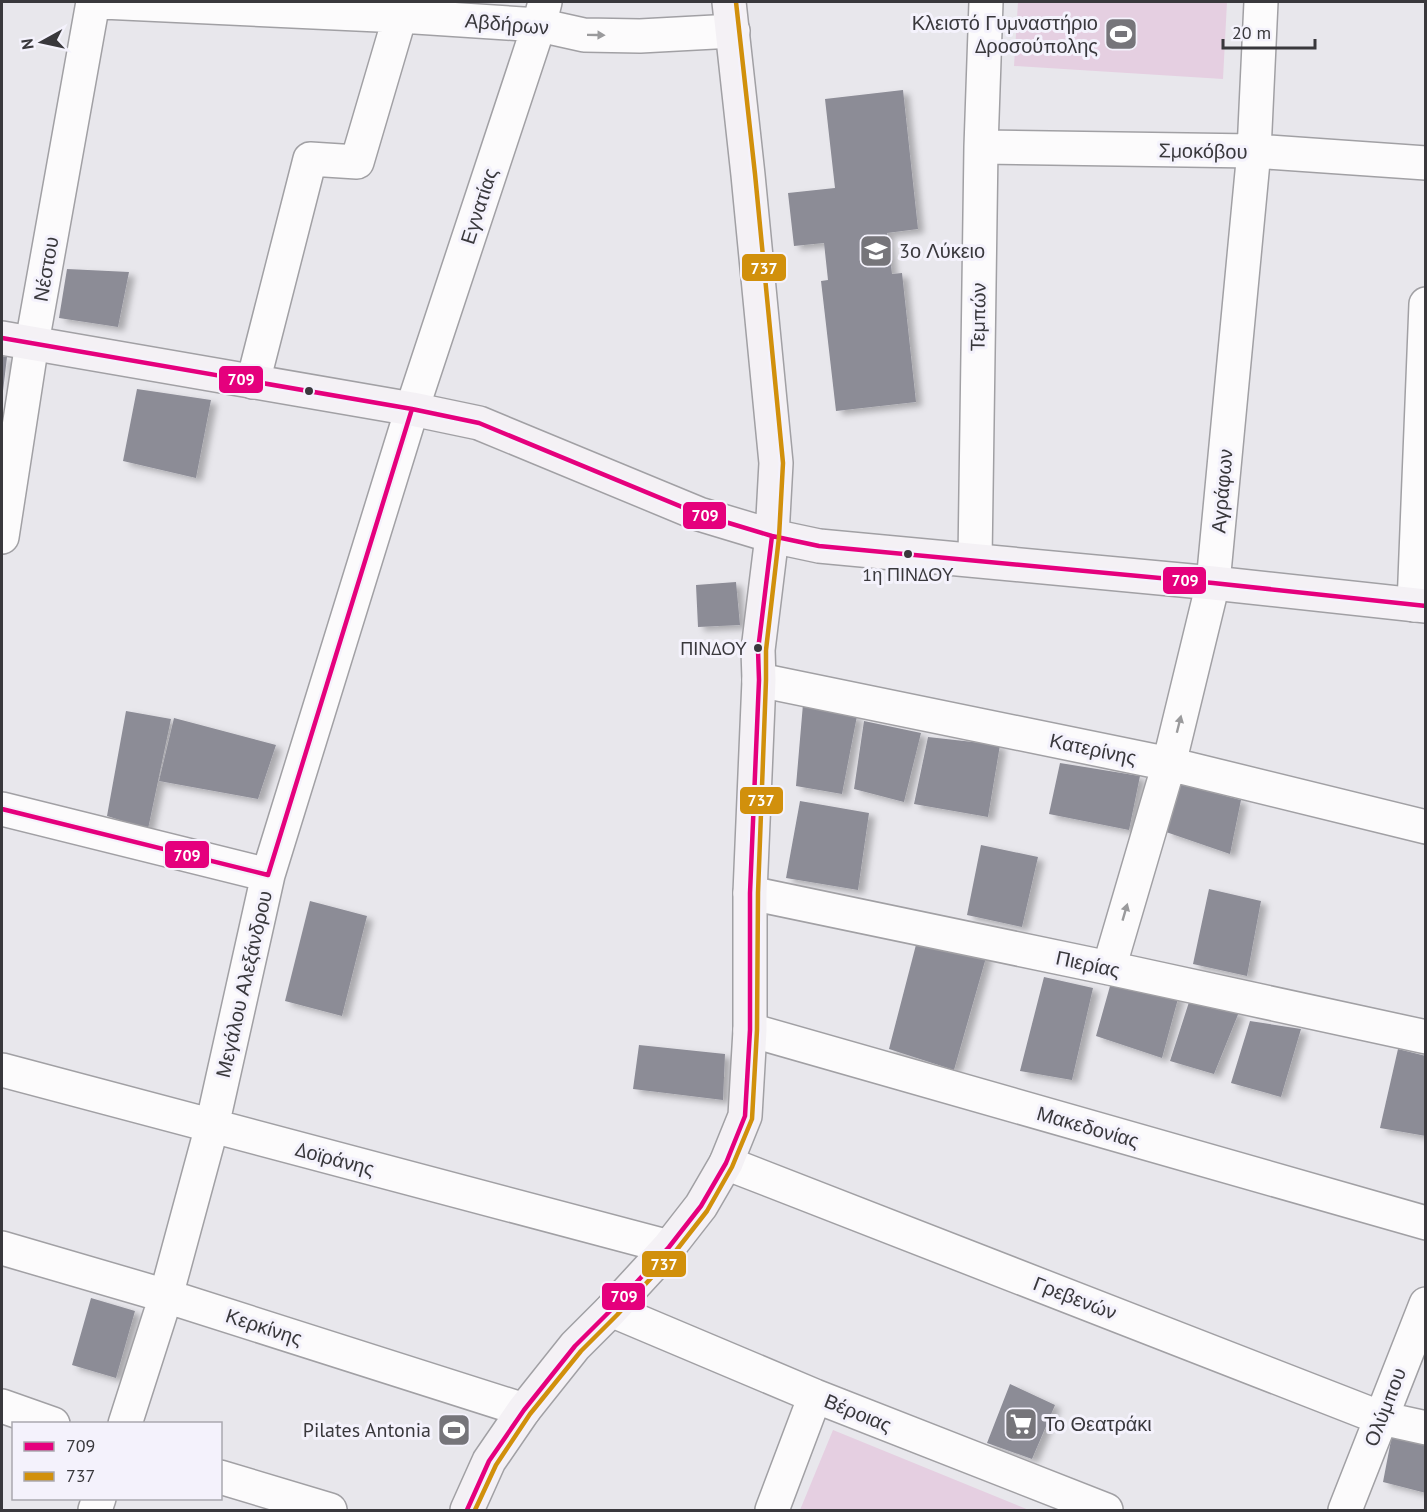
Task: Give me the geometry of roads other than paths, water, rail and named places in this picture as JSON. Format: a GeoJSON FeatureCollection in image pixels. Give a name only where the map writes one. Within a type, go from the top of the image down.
{"type":"FeatureCollection","features":[{"type":"Feature","properties":{"kind":"street","name":"Νέστου"},"geometry":{"type":"LineString","coordinates":[[2,537],[17,341],[93,2]]}},
{"type":"Feature","properties":{"kind":"street","name":"Αβδήρων"},"geometry":{"type":"LineString","coordinates":[[102,2],[400,16],[542,13],[584,35],[640,36],[731,16]]}},
{"type":"Feature","properties":{"kind":"street","name":"Τεμπών"},"geometry":{"type":"LineString","coordinates":[[975,560],[981,147],[986,2]]}},
{"type":"Feature","properties":{"kind":"street","name":"Αγράφων"},"geometry":{"type":"LineString","coordinates":[[1108,968],[1169,764],[1214,583],[1254,151],[1261,2]]}},
{"type":"Feature","properties":{"kind":"street","name":"Εγνατίας"},"geometry":{"type":"LineString","coordinates":[[412,409],[542,13]]}},
{"type":"Feature","properties":{"kind":"street"},"geometry":{"type":"LineString","coordinates":[[253,382],[310,159],[357,162],[400,16]]}},
{"type":"Feature","properties":{"kind":"street"},"geometry":{"type":"LineString","coordinates":[[467,1510],[489,1461],[524,1410],[575,1346],[669,1247],[701,1206],[726,1162],[745,1116],[750,1030],[750,893],[759,680],[758,650],[772,536],[776,463],[731,16]]}},
{"type":"Feature","properties":{"kind":"street","name":"Σμοκόβου"},"geometry":{"type":"LineString","coordinates":[[981,147],[1254,151],[1425,163]]}},
{"type":"Feature","properties":{"kind":"street"},"geometry":{"type":"LineString","coordinates":[[17,341],[412,409],[479,423],[699,514],[772,536],[819,546],[1214,583],[1420,606],[1425,304]]}},
{"type":"Feature","properties":{"kind":"street","name":"Μεγάλου Αλεξάνδρου"},"geometry":{"type":"LineString","coordinates":[[125,1422],[166,1296],[212,1126],[268,875],[412,409]]}},
{"type":"Feature","properties":{"kind":"street","name":"Κατερίνης"},"geometry":{"type":"LineString","coordinates":[[759,680],[1169,764],[1425,827]]}},
{"type":"Feature","properties":{"kind":"street"},"geometry":{"type":"LineString","coordinates":[[2,809],[268,875]]}},
{"type":"Feature","properties":{"kind":"street","name":"Πιερίας"},"geometry":{"type":"LineString","coordinates":[[750,893],[1425,1037]]}},
{"type":"Feature","properties":{"kind":"street","name":"Μακεδονίας"},"geometry":{"type":"LineString","coordinates":[[750,1030],[1425,1223]]}},
{"type":"Feature","properties":{"kind":"street","name":"Δοϊράνης"},"geometry":{"type":"LineString","coordinates":[[2,1071],[669,1247]]}},
{"type":"Feature","properties":{"kind":"street","name":"Γρεβενών"},"geometry":{"type":"LineString","coordinates":[[726,1162],[1381,1418],[1425,1428]]}},
{"type":"Feature","properties":{"kind":"street","name":"Κερκίνης"},"geometry":{"type":"LineString","coordinates":[[2,1248],[166,1296],[524,1410]]}},
{"type":"Feature","properties":{"kind":"street","name":"Ολύμπου"},"geometry":{"type":"LineString","coordinates":[[1345,1510],[1425,1304]]}},
{"type":"Feature","properties":{"kind":"street","name":"Βέροιας"},"geometry":{"type":"LineString","coordinates":[[611,1310],[815,1396],[1106,1510]]}},
{"type":"Feature","properties":{"kind":"street"},"geometry":{"type":"LineString","coordinates":[[772,1510],[815,1396]]}},
{"type":"Feature","properties":{"kind":"street"},"geometry":{"type":"LineString","coordinates":[[2,1406],[47,1422]]}},
{"type":"Feature","properties":{"kind":"street"},"geometry":{"type":"LineString","coordinates":[[222,1478],[330,1510]]}},
{"type":"Feature","properties":{"kind":"place","name":"Κλειστό Γυμναστήριο Δροσούπολης"},"geometry":{"type":"Point","coordinates":[1121,34]}},
{"type":"Feature","properties":{"kind":"place","name":"3ο Λύκειο"},"geometry":{"type":"Point","coordinates":[876,251]}},
{"type":"Feature","properties":{"kind":"place","name":"1η ΠΙΝΔΟΥ"},"geometry":{"type":"Point","coordinates":[908,554]}},
{"type":"Feature","properties":{"kind":"place","name":"ΠΙΝΔΟΥ"},"geometry":{"type":"Point","coordinates":[758,648]}},
{"type":"Feature","properties":{"kind":"place","name":"Το Θεατράκι"},"geometry":{"type":"Point","coordinates":[1021,1424]}},
{"type":"Feature","properties":{"kind":"place","name":"Pilates Antonia"},"geometry":{"type":"Point","coordinates":[454,1430]}}]}
